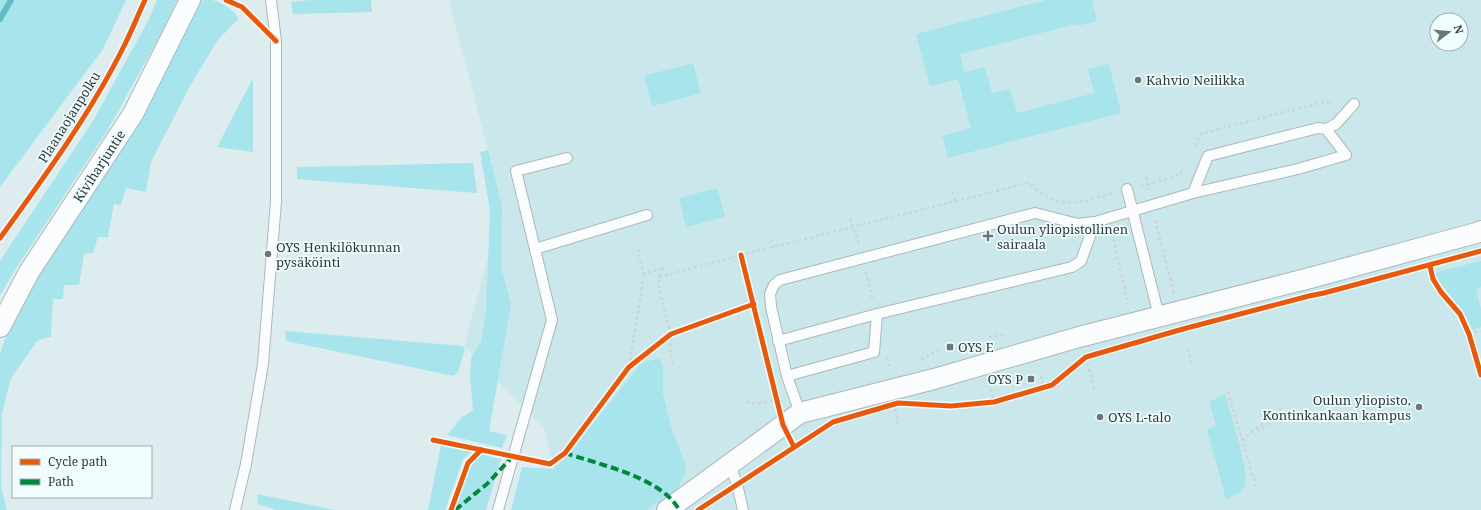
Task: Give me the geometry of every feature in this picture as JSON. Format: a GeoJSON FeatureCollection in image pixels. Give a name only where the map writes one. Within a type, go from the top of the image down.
{"type":"FeatureCollection","features":[{"type":"Feature","properties":{"kind":"street","name":"Kiviharjuntie"},"geometry":{"type":"LineString","coordinates":[[0,327],[29,272],[133,114],[190,0]]}},
{"type":"Feature","properties":{"kind":"street"},"geometry":{"type":"LineString","coordinates":[[667,510],[800,413],[934,379],[1079,337],[1329,274],[1481,231]]}},
{"type":"Feature","properties":{"kind":"lane"},"geometry":{"type":"LineString","coordinates":[[234,510],[246,464],[263,364],[276,201],[276,41],[271,0]]}},
{"type":"Feature","properties":{"kind":"lane"},"geometry":{"type":"LineString","coordinates":[[1193,194],[1208,156],[1318,128],[1326,129],[1336,124],[1354,104]]}},
{"type":"Feature","properties":{"kind":"lane"},"geometry":{"type":"LineString","coordinates":[[800,413],[778,341],[771,307],[770,294],[774,285],[780,280],[1035,213],[1078,224],[1095,222],[1151,205],[1298,169],[1346,155],[1326,129]]}},
{"type":"Feature","properties":{"kind":"lane"},"geometry":{"type":"LineString","coordinates":[[498,510],[552,320],[516,172],[567,158]]}},
{"type":"Feature","properties":{"kind":"lane"},"geometry":{"type":"LineString","coordinates":[[1127,189],[1159,316]]}},
{"type":"Feature","properties":{"kind":"lane"},"geometry":{"type":"LineString","coordinates":[[535,249],[647,215]]}},
{"type":"Feature","properties":{"kind":"lane"},"geometry":{"type":"LineString","coordinates":[[778,341],[876,314],[1072,267],[1081,261],[1095,222]]}},
{"type":"Feature","properties":{"kind":"lane"},"geometry":{"type":"LineString","coordinates":[[788,376],[874,352],[876,314]]}},
{"type":"Feature","properties":{"kind":"lane"},"geometry":{"type":"LineString","coordinates":[[730,465],[737,484],[743,510]]}},
{"type":"Feature","properties":{"kind":"path"},"geometry":{"type":"LineString","coordinates":[[1194,149],[1200,134],[1324,102],[1354,104]]}},
{"type":"Feature","properties":{"kind":"path"},"geometry":{"type":"LineString","coordinates":[[659,277],[1028,183],[1051,199],[1063,202],[1076,202],[1175,177],[1186,168]]}},
{"type":"Feature","properties":{"kind":"path"},"geometry":{"type":"LineString","coordinates":[[1146,177],[1146,184],[1151,205],[1178,311]]}},
{"type":"Feature","properties":{"kind":"path"},"geometry":{"type":"LineString","coordinates":[[952,192],[955,201]]}},
{"type":"Feature","properties":{"kind":"path"},"geometry":{"type":"LineString","coordinates":[[1103,195],[1128,302],[1126,310]]}},
{"type":"Feature","properties":{"kind":"path"},"geometry":{"type":"LineString","coordinates":[[771,239],[774,247]]}},
{"type":"Feature","properties":{"kind":"path"},"geometry":{"type":"LineString","coordinates":[[629,367],[644,274],[638,249]]}},
{"type":"Feature","properties":{"kind":"path"},"geometry":{"type":"LineString","coordinates":[[741,255],[743,262]]}},
{"type":"Feature","properties":{"kind":"path"},"geometry":{"type":"LineString","coordinates":[[644,274],[663,268],[659,277],[658,285],[671,334],[670,352],[674,367]]}},
{"type":"Feature","properties":{"kind":"path"},"geometry":{"type":"LineString","coordinates":[[1466,327],[1470,334],[1471,340]]}},
{"type":"Feature","properties":{"kind":"path"},"geometry":{"type":"LineString","coordinates":[[665,339],[678,331]]}},
{"type":"Feature","properties":{"kind":"path"},"geometry":{"type":"LineString","coordinates":[[1470,334],[1481,331]]}},
{"type":"Feature","properties":{"kind":"path"},"geometry":{"type":"LineString","coordinates":[[990,337],[1010,335]]}},
{"type":"Feature","properties":{"kind":"path"},"geometry":{"type":"LineString","coordinates":[[1188,349],[1192,366]]}},
{"type":"Feature","properties":{"kind":"path"},"geometry":{"type":"LineString","coordinates":[[1080,361],[1093,355]]}},
{"type":"Feature","properties":{"kind":"path"},"geometry":{"type":"LineString","coordinates":[[1086,357],[1094,389]]}},
{"type":"Feature","properties":{"kind":"path"},"geometry":{"type":"LineString","coordinates":[[624,373],[635,362]]}},
{"type":"Feature","properties":{"kind":"path"},"geometry":{"type":"LineString","coordinates":[[1041,376],[1044,387]]}},
{"type":"Feature","properties":{"kind":"path"},"geometry":{"type":"LineString","coordinates":[[1037,389],[1052,384]]}},
{"type":"Feature","properties":{"kind":"path"},"geometry":{"type":"LineString","coordinates":[[991,389],[994,402]]}},
{"type":"Feature","properties":{"kind":"path"},"geometry":{"type":"LineString","coordinates":[[776,392],[783,425]]}},
{"type":"Feature","properties":{"kind":"path"},"geometry":{"type":"LineString","coordinates":[[1228,392],[1256,488]]}},
{"type":"Feature","properties":{"kind":"path"},"geometry":{"type":"LineString","coordinates":[[746,402],[758,404],[778,399]]}},
{"type":"Feature","properties":{"kind":"path"},"geometry":{"type":"LineString","coordinates":[[987,402],[1001,400]]}},
{"type":"Feature","properties":{"kind":"path"},"geometry":{"type":"LineString","coordinates":[[896,404],[898,425]]}},
{"type":"Feature","properties":{"kind":"path"},"geometry":{"type":"LineString","coordinates":[[1242,440],[1282,408]]}},
{"type":"Feature","properties":{"kind":"path"},"geometry":{"type":"LineString","coordinates":[[1257,428],[1259,430],[1285,412]]}},
{"type":"Feature","properties":{"kind":"shaded area"},"geometry":{"type":"Polygon","coordinates":[[[0,0],[126,0],[103,49],[0,187],[0,0]]]}},
{"type":"Feature","properties":{"kind":"shaded area"},"geometry":{"type":"Polygon","coordinates":[[[157,0],[177,0],[162,32],[107,131],[0,295],[0,261],[93,121],[148,21],[157,0]]]}},
{"type":"Feature","properties":{"kind":"shaded area"},"geometry":{"type":"Polygon","coordinates":[[[202,0],[212,0],[223,5],[231,10],[238,19],[217,41],[190,86],[151,162],[146,192],[126,188],[121,205],[114,204],[108,237],[98,237],[93,253],[84,254],[79,285],[64,285],[63,299],[53,299],[51,337],[37,341],[11,378],[2,413],[1,487],[7,510],[0,510],[0,354],[6,336],[36,280],[143,117],[202,0]]]}},
{"type":"Feature","properties":{"kind":"shaded area"},"geometry":{"type":"Polygon","coordinates":[[[311,0],[371,0],[372,12],[293,14],[291,2],[311,0]]]}},
{"type":"Feature","properties":{"kind":"shaded area","name":"Oulun yliopistollinen sairaala"},"geometry":{"type":"Polygon","coordinates":[[[449,0],[1481,0],[1481,510],[566,510],[544,429],[464,346],[502,206],[449,0]]]}},
{"type":"Feature","properties":{"kind":"shaded area"},"geometry":{"type":"Polygon","coordinates":[[[1046,0],[1092,0],[1097,21],[1077,26],[1076,24],[960,54],[964,72],[985,67],[992,93],[1010,89],[1017,113],[1094,93],[1088,69],[1109,64],[1121,113],[948,158],[942,136],[971,128],[958,79],[930,86],[916,34],[1046,0]]]}},
{"type":"Feature","properties":{"kind":"shaded area"},"geometry":{"type":"Polygon","coordinates":[[[693,63],[701,93],[652,106],[644,76],[693,63]]]}},
{"type":"Feature","properties":{"kind":"shaded area"},"geometry":{"type":"Polygon","coordinates":[[[253,78],[253,152],[217,147],[253,78]]]}},
{"type":"Feature","properties":{"kind":"shaded area"},"geometry":{"type":"Polygon","coordinates":[[[488,150],[502,206],[501,268],[511,304],[489,431],[507,435],[502,448],[447,435],[461,418],[473,410],[470,377],[471,358],[481,342],[486,311],[490,210],[480,152],[488,150]]]}},
{"type":"Feature","properties":{"kind":"shaded area"},"geometry":{"type":"Polygon","coordinates":[[[473,163],[477,193],[297,179],[297,167],[473,163]]]}},
{"type":"Feature","properties":{"kind":"shaded area"},"geometry":{"type":"Polygon","coordinates":[[[717,188],[725,217],[686,227],[679,198],[717,188]]]}},
{"type":"Feature","properties":{"kind":"shaded area"},"geometry":{"type":"Polygon","coordinates":[[[1481,261],[1481,287],[1476,289],[1481,309],[1481,327],[1473,330],[1464,312],[1437,279],[1435,273],[1481,261]]]}},
{"type":"Feature","properties":{"kind":"shaded area"},"geometry":{"type":"Polygon","coordinates":[[[285,331],[463,346],[465,349],[458,372],[454,376],[286,341],[285,331]]]}},
{"type":"Feature","properties":{"kind":"shaded area"},"geometry":{"type":"Polygon","coordinates":[[[660,359],[663,367],[663,394],[671,427],[686,465],[685,473],[677,489],[647,510],[511,510],[522,467],[553,469],[565,459],[640,365],[660,359]]]}},
{"type":"Feature","properties":{"kind":"shaded area"},"geometry":{"type":"Polygon","coordinates":[[[1225,394],[1243,457],[1246,481],[1244,488],[1240,492],[1226,499],[1207,430],[1216,425],[1209,401],[1225,394]]]}},
{"type":"Feature","properties":{"kind":"shaded area"},"geometry":{"type":"Polygon","coordinates":[[[441,445],[471,452],[463,459],[445,510],[428,510],[441,445]]]}},
{"type":"Feature","properties":{"kind":"shaded area"},"geometry":{"type":"Polygon","coordinates":[[[480,454],[501,459],[486,510],[454,510],[470,465],[480,454]]]}},
{"type":"Feature","properties":{"kind":"shaded area"},"geometry":{"type":"Polygon","coordinates":[[[257,494],[335,510],[277,510],[258,504],[257,494]]]}},
{"type":"Feature","properties":{"kind":"waterway"},"geometry":{"type":"LineString","coordinates":[[0,19],[11,0]]}},
{"type":"Feature","properties":{"kind":"marked path"},"geometry":{"type":"LineString","coordinates":[[565,453],[611,467],[645,481],[659,489],[671,499],[679,510]]}},
{"type":"Feature","properties":{"kind":"marked path"},"geometry":{"type":"LineString","coordinates":[[455,510],[487,484],[513,456]]}},
{"type":"Feature","properties":{"kind":"cycle path","name":"Plaanaojanpolku"},"geometry":{"type":"LineString","coordinates":[[0,238],[67,144],[97,95],[112,70],[145,0]]}},
{"type":"Feature","properties":{"kind":"cycle path"},"geometry":{"type":"LineString","coordinates":[[226,0],[242,7],[276,41]]}},
{"type":"Feature","properties":{"kind":"cycle path"},"geometry":{"type":"LineString","coordinates":[[698,510],[833,422],[898,403],[951,406],[994,402],[1052,385],[1086,357],[1183,329],[1481,251]]}},
{"type":"Feature","properties":{"kind":"cycle path"},"geometry":{"type":"LineString","coordinates":[[741,255],[783,425],[794,447]]}},
{"type":"Feature","properties":{"kind":"cycle path"},"geometry":{"type":"LineString","coordinates":[[1430,266],[1433,279],[1441,292],[1460,314],[1469,334],[1481,375]]}},
{"type":"Feature","properties":{"kind":"cycle path"},"geometry":{"type":"LineString","coordinates":[[433,440],[550,464],[565,453],[629,367],[671,334],[754,304]]}},
{"type":"Feature","properties":{"kind":"cycle path"},"geometry":{"type":"LineString","coordinates":[[451,510],[468,463],[481,450]]}},
{"type":"Feature","properties":{"kind":"place","name":"Kahvio Neilikka"},"geometry":{"type":"Point","coordinates":[1138,80]}},
{"type":"Feature","properties":{"kind":"place","name":"Oulun yliopistollinen sairaala"},"geometry":{"type":"Point","coordinates":[988,236]}},
{"type":"Feature","properties":{"kind":"place","name":"OYS Henkilökunnan pysäköinti"},"geometry":{"type":"Point","coordinates":[268,254]}},
{"type":"Feature","properties":{"kind":"place","name":"OYS E"},"geometry":{"type":"Point","coordinates":[950,347]}},
{"type":"Feature","properties":{"kind":"place","name":"OYS P"},"geometry":{"type":"Point","coordinates":[1031,379]}},
{"type":"Feature","properties":{"kind":"place","name":"Oulun yliopisto, Kontinkankaan kampus"},"geometry":{"type":"Point","coordinates":[1419,407]}},
{"type":"Feature","properties":{"kind":"place","name":"OYS L-talo"},"geometry":{"type":"Point","coordinates":[1100,417]}}]}
